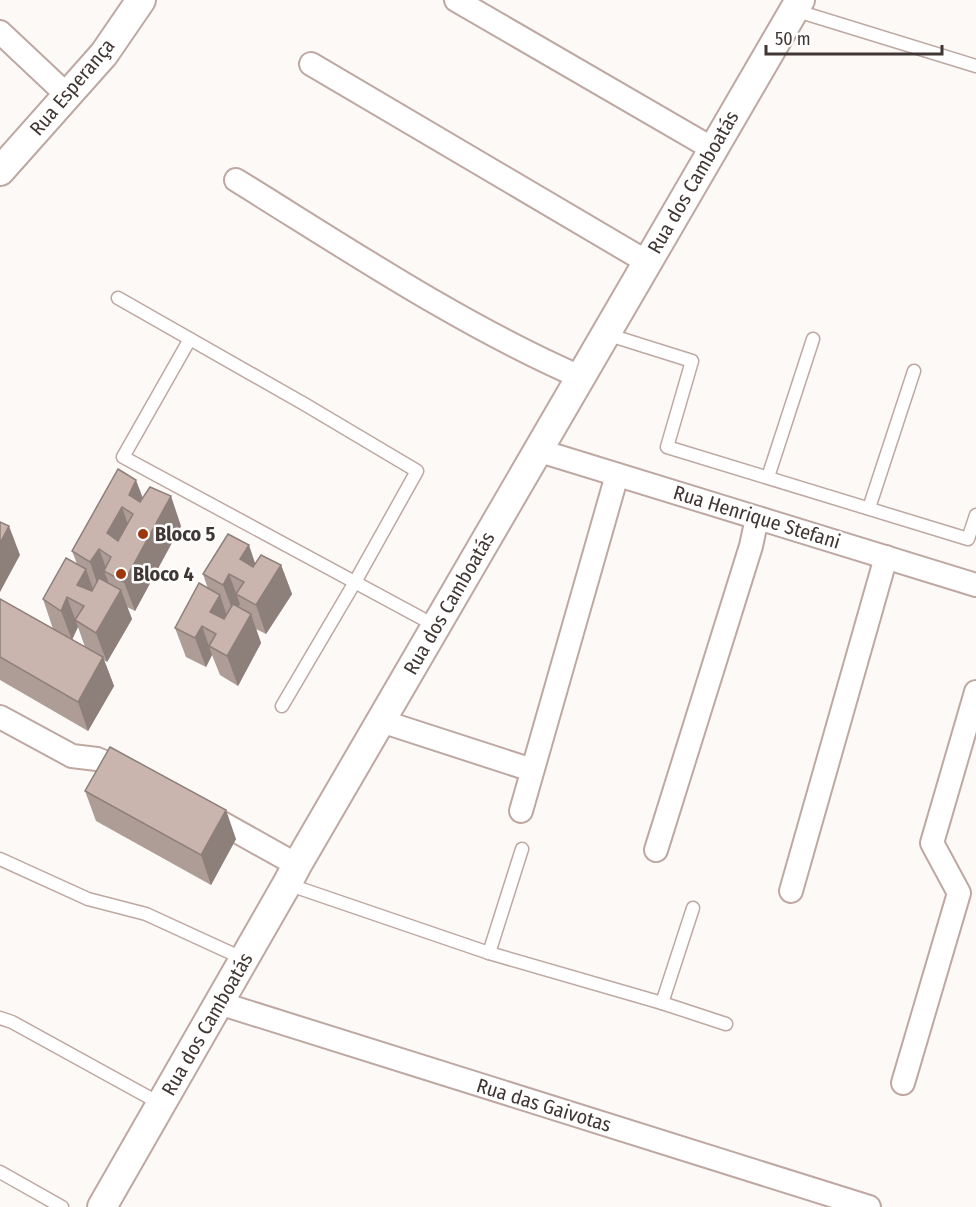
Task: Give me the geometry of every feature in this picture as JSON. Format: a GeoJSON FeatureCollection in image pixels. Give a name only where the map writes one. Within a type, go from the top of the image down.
{"type":"FeatureCollection","features":[{"type":"Feature","properties":{"kind":"street","name":"Rua Esperança"},"geometry":{"type":"LineString","coordinates":[[0,171],[104,54],[141,0]]}},
{"type":"Feature","properties":{"kind":"street"},"geometry":{"type":"LineString","coordinates":[[456,0],[713,149]]}},
{"type":"Feature","properties":{"kind":"street","name":"Rua dos Camboatás"},"geometry":{"type":"LineString","coordinates":[[110,1205],[161,1104],[292,874],[797,5]]}},
{"type":"Feature","properties":{"kind":"street"},"geometry":{"type":"LineString","coordinates":[[0,32],[67,95]]}},
{"type":"Feature","properties":{"kind":"street"},"geometry":{"type":"LineString","coordinates":[[311,64],[647,262]]}},
{"type":"Feature","properties":{"kind":"street"},"geometry":{"type":"LineString","coordinates":[[236,180],[420,293],[546,362],[579,377]]}},
{"type":"Feature","properties":{"kind":"street","name":"Rua Henrique Stefani"},"geometry":{"type":"LineString","coordinates":[[537,450],[976,585]]}},
{"type":"Feature","properties":{"kind":"street"},"geometry":{"type":"LineString","coordinates":[[521,811],[617,474]]}},
{"type":"Feature","properties":{"kind":"street"},"geometry":{"type":"LineString","coordinates":[[656,849],[751,546],[757,518]]}},
{"type":"Feature","properties":{"kind":"street"},"geometry":{"type":"LineString","coordinates":[[791,891],[886,557]]}},
{"type":"Feature","properties":{"kind":"street"},"geometry":{"type":"LineString","coordinates":[[903,1083],[959,894],[932,843],[976,692]]}},
{"type":"Feature","properties":{"kind":"street"},"geometry":{"type":"LineString","coordinates":[[0,717],[72,756],[97,759],[127,770],[147,781]]}},
{"type":"Feature","properties":{"kind":"street"},"geometry":{"type":"LineString","coordinates":[[381,721],[532,770]]}},
{"type":"Feature","properties":{"kind":"street"},"geometry":{"type":"LineString","coordinates":[[187,803],[292,874]]}},
{"type":"Feature","properties":{"kind":"street","name":"Rua das Gaivotas"},"geometry":{"type":"LineString","coordinates":[[219,1004],[869,1207]]}},
{"type":"Feature","properties":{"kind":"lane"},"geometry":{"type":"LineString","coordinates":[[797,5],[976,66]]}},
{"type":"Feature","properties":{"kind":"lane"},"geometry":{"type":"LineString","coordinates":[[118,298],[417,471],[282,706]]}},
{"type":"Feature","properties":{"kind":"lane"},"geometry":{"type":"LineString","coordinates":[[605,333],[692,362],[667,447],[968,538],[976,515]]}},
{"type":"Feature","properties":{"kind":"lane"},"geometry":{"type":"LineString","coordinates":[[190,339],[123,457],[436,626]]}},
{"type":"Feature","properties":{"kind":"lane"},"geometry":{"type":"LineString","coordinates":[[768,477],[813,339]]}},
{"type":"Feature","properties":{"kind":"lane"},"geometry":{"type":"LineString","coordinates":[[868,508],[914,371]]}},
{"type":"Feature","properties":{"kind":"lane"},"geometry":{"type":"LineString","coordinates":[[489,952],[522,849]]}},
{"type":"Feature","properties":{"kind":"lane"},"geometry":{"type":"LineString","coordinates":[[0,859],[87,899],[146,914],[244,959]]}},
{"type":"Feature","properties":{"kind":"lane"},"geometry":{"type":"LineString","coordinates":[[292,874],[489,952],[726,1024]]}},
{"type":"Feature","properties":{"kind":"lane"},"geometry":{"type":"LineString","coordinates":[[662,1003],[693,908]]}},
{"type":"Feature","properties":{"kind":"lane"},"geometry":{"type":"LineString","coordinates":[[0,1018],[12,1022],[161,1104]]}},
{"type":"Feature","properties":{"kind":"lane"},"geometry":{"type":"LineString","coordinates":[[0,1172],[62,1207]]}},
{"type":"Feature","properties":{"kind":"building"},"geometry":{"type":"Polygon","coordinates":[[[118,469],[136,480],[129,495],[140,502],[150,487],[171,496],[124,582],[104,571],[111,557],[99,549],[90,562],[72,551],[118,469]],[[122,507],[107,533],[118,541],[133,514],[122,507]]]}},
{"type":"Feature","properties":{"kind":"building"},"geometry":{"type":"Polygon","coordinates":[[[0,522],[9,526],[0,543],[0,522]]]}},
{"type":"Feature","properties":{"kind":"building"},"geometry":{"type":"Polygon","coordinates":[[[228,534],[249,545],[240,559],[253,567],[261,555],[281,565],[256,605],[236,594],[244,582],[229,574],[223,585],[203,574],[228,534]]]}},
{"type":"Feature","properties":{"kind":"building"},"geometry":{"type":"Polygon","coordinates":[[[66,558],[86,569],[77,585],[92,591],[99,578],[121,590],[96,633],[75,620],[84,606],[67,597],[61,611],[43,599],[66,558]]]}},
{"type":"Feature","properties":{"kind":"building"},"geometry":{"type":"Polygon","coordinates":[[[199,583],[220,595],[210,612],[224,619],[233,604],[251,614],[227,656],[209,646],[216,634],[202,626],[195,638],[175,628],[199,583]]]}},
{"type":"Feature","properties":{"kind":"building"},"geometry":{"type":"Polygon","coordinates":[[[0,599],[103,657],[78,702],[0,657],[0,599]]]}},
{"type":"Feature","properties":{"kind":"building"},"geometry":{"type":"Polygon","coordinates":[[[110,747],[226,810],[201,855],[85,791],[110,747]]]}},
{"type":"Feature","properties":{"kind":"place","name":"Bloco 5"},"geometry":{"type":"Point","coordinates":[143,534]}},
{"type":"Feature","properties":{"kind":"place","name":"Bloco 4"},"geometry":{"type":"Point","coordinates":[121,574]}}]}
